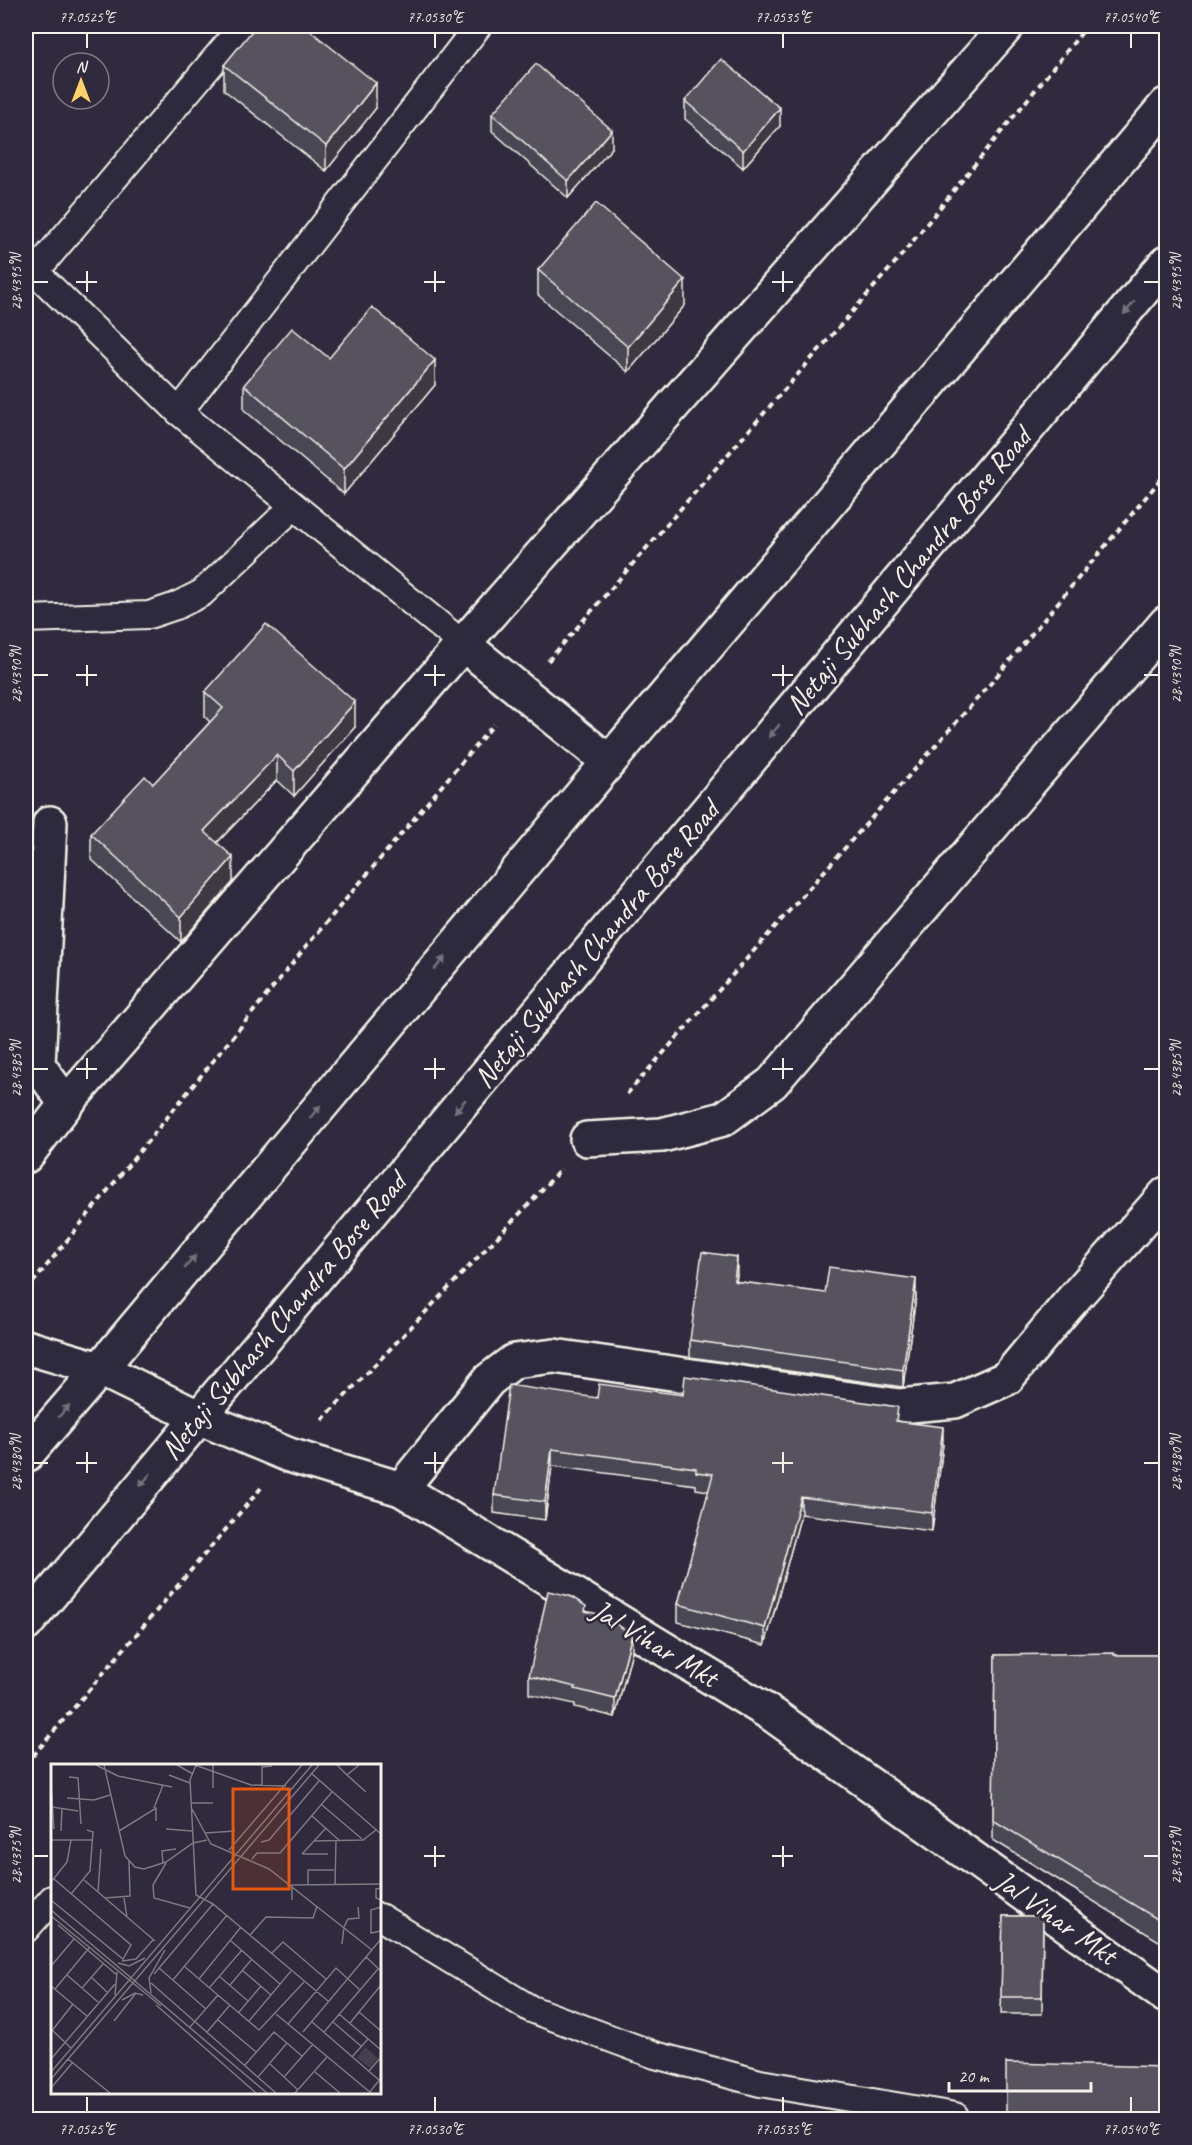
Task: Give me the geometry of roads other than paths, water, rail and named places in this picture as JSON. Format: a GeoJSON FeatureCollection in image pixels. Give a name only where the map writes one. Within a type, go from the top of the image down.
{"type":"FeatureCollection","features":[{"type":"Feature","properties":{"kind":"street"},"geometry":{"type":"LineString","coordinates":[[26,1156],[66,1104],[463,644],[1007,26]]}},
{"type":"Feature","properties":{"kind":"street"},"geometry":{"type":"LineString","coordinates":[[26,1455],[609,762],[1167,105]]}},
{"type":"Feature","properties":{"kind":"street","name":"Netaji Subhash Chandra Bose Road"},"geometry":{"type":"LineString","coordinates":[[26,1624],[1167,263]]}},
{"type":"Feature","properties":{"kind":"street"},"geometry":{"type":"LineString","coordinates":[[587,1139],[662,1135],[723,1119],[772,1083],[1167,623]]}},
{"type":"Feature","properties":{"kind":"street"},"geometry":{"type":"LineString","coordinates":[[463,644],[609,762]]}},
{"type":"Feature","properties":{"kind":"street"},"geometry":{"type":"LineString","coordinates":[[50,823],[35,906],[38,1065],[66,1104]]}},
{"type":"Feature","properties":{"kind":"street"},"geometry":{"type":"LineString","coordinates":[[401,1489],[489,1380],[514,1361],[554,1356],[899,1406],[955,1401],[1007,1378],[1067,1306],[1167,1194]]}},
{"type":"Feature","properties":{"kind":"street","name":"Jal Vihar Mkt"},"geometry":{"type":"LineString","coordinates":[[26,1347],[100,1369],[198,1417],[289,1455],[401,1489],[773,1715],[1167,1996]]}},
{"type":"Feature","properties":{"kind":"lane"},"geometry":{"type":"LineString","coordinates":[[243,26],[30,268],[179,412],[463,644]]}},
{"type":"Feature","properties":{"kind":"lane"},"geometry":{"type":"LineString","coordinates":[[179,412],[478,26]]}},
{"type":"Feature","properties":{"kind":"lane"},"geometry":{"type":"LineString","coordinates":[[26,619],[149,615],[176,606],[202,593],[293,507]]}},
{"type":"Feature","properties":{"kind":"lane"},"geometry":{"type":"LineString","coordinates":[[26,1929],[51,1900]]}},
{"type":"Feature","properties":{"kind":"lane"},"geometry":{"type":"LineString","coordinates":[[381,1918],[531,2009],[655,2055],[760,2083],[955,2116]]}}]}
